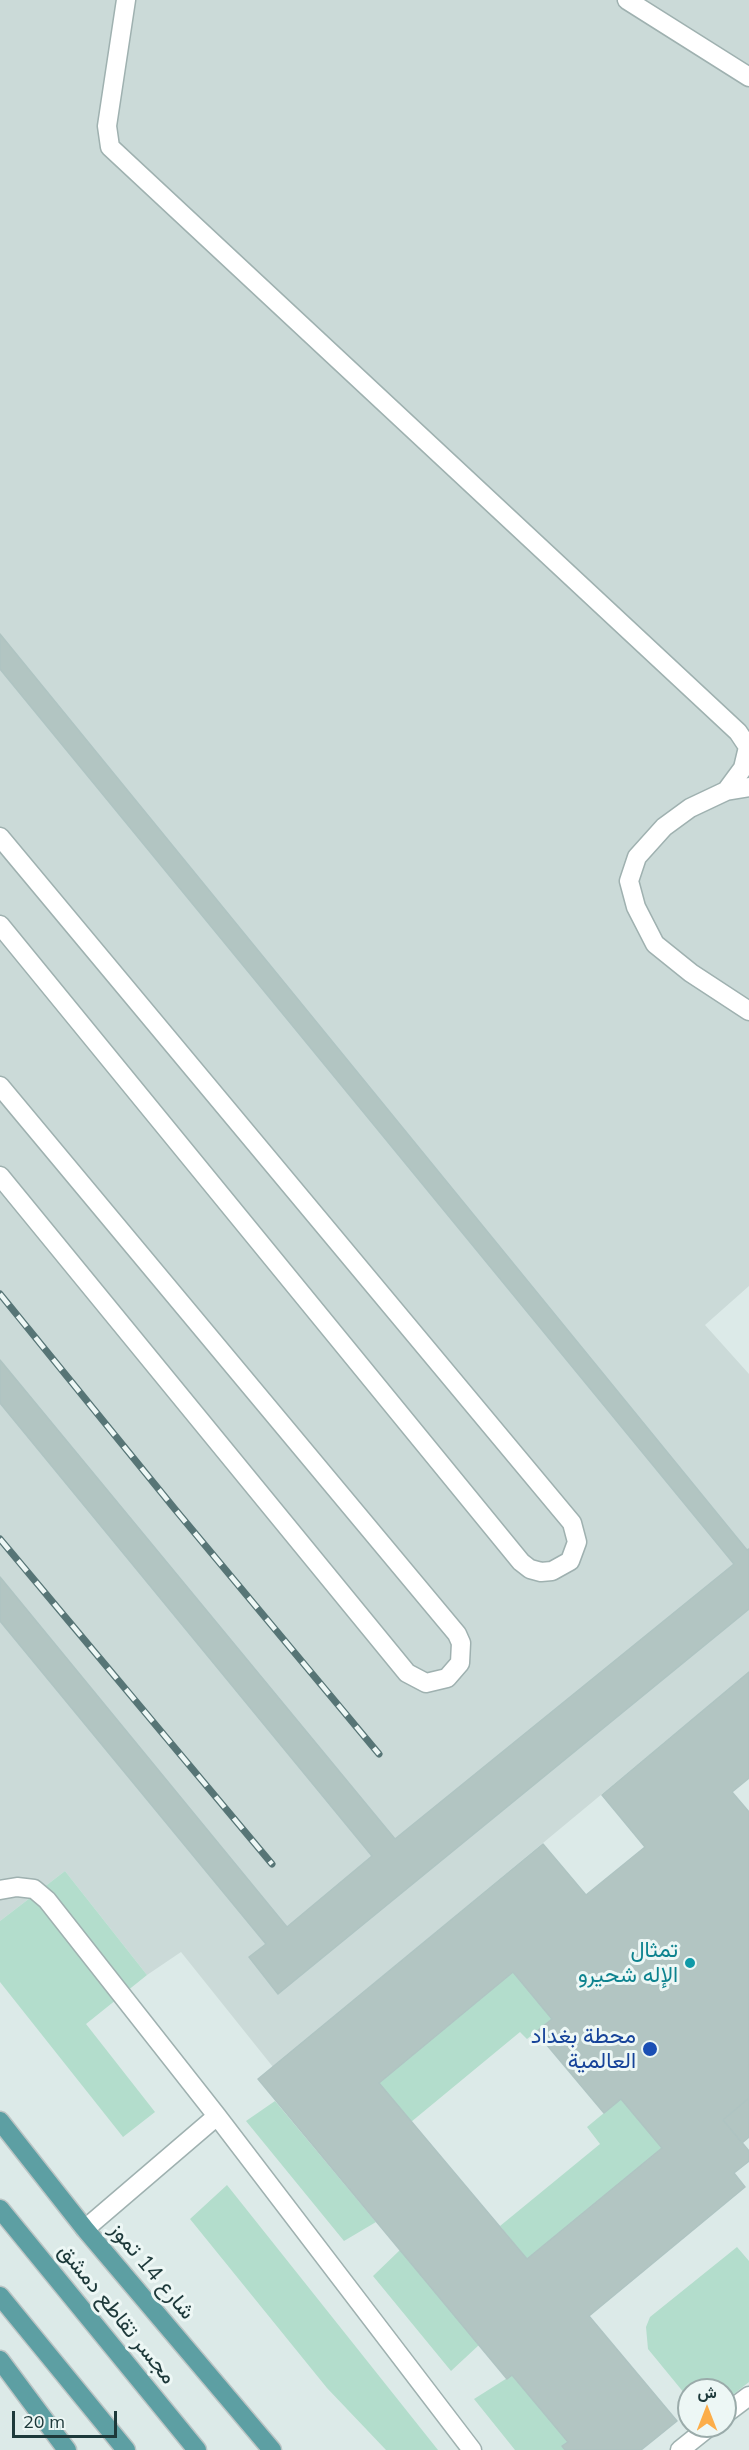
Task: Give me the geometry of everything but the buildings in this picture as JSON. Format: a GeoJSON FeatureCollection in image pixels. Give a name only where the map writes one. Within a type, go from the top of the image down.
{"type":"FeatureCollection","features":[{"type":"Feature","properties":{"kind":"main road","name":"شارع 14 تموز"},"geometry":{"type":"LineString","coordinates":[[0,2121],[85,2229],[272,2450]]}},
{"type":"Feature","properties":{"kind":"main road","name":"مجسر تقاطع دمشق"},"geometry":{"type":"LineString","coordinates":[[0,2209],[197,2450]]}},
{"type":"Feature","properties":{"kind":"main road"},"geometry":{"type":"LineString","coordinates":[[0,2296],[126,2450]]}},
{"type":"Feature","properties":{"kind":"main road"},"geometry":{"type":"LineString","coordinates":[[0,2360],[68,2450]]}},
{"type":"Feature","properties":{"kind":"lane"},"geometry":{"type":"LineString","coordinates":[[126,0],[107,126],[110,147],[738,732],[748,747],[743,768],[726,790]]}},
{"type":"Feature","properties":{"kind":"lane"},"geometry":{"type":"LineString","coordinates":[[627,0],[749,77]]}},
{"type":"Feature","properties":{"kind":"lane"},"geometry":{"type":"LineString","coordinates":[[749,787],[726,790],[690,808],[664,826],[637,857],[630,881],[636,907],[655,944],[691,973],[749,1011]]}},
{"type":"Feature","properties":{"kind":"lane"},"geometry":{"type":"LineString","coordinates":[[0,837],[572,1523],[576,1532],[575,1552],[562,1567],[541,1572],[530,1569],[521,1562],[0,925]]}},
{"type":"Feature","properties":{"kind":"lane"},"geometry":{"type":"LineString","coordinates":[[0,1086],[457,1634],[461,1643],[460,1663],[447,1678],[426,1683],[406,1672],[0,1176]]}},
{"type":"Feature","properties":{"kind":"lane"},"geometry":{"type":"LineString","coordinates":[[0,1890],[17,1887],[34,1889],[47,1900],[217,2116],[472,2450]]}},
{"type":"Feature","properties":{"kind":"lane"},"geometry":{"type":"LineString","coordinates":[[85,2229],[217,2116]]}},
{"type":"Feature","properties":{"kind":"lane"},"geometry":{"type":"LineString","coordinates":[[737,2406],[749,2396]]}},
{"type":"Feature","properties":{"kind":"lane"},"geometry":{"type":"LineString","coordinates":[[680,2450],[695,2438]]}},
{"type":"Feature","properties":{"kind":"shaded area"},"geometry":{"type":"Polygon","coordinates":[[[0,0],[749,0],[749,1286],[705,1325],[749,1374],[749,1672],[273,2067],[181,1952],[147,1975],[65,1871],[0,1921],[0,0]]]}},
{"type":"Feature","properties":{"kind":"green space"},"geometry":{"type":"Polygon","coordinates":[[[65,1871],[147,1975],[86,2024],[155,2112],[123,2137],[0,1982],[0,1921],[65,1871]]]}},
{"type":"Feature","properties":{"kind":"green space"},"geometry":{"type":"Polygon","coordinates":[[[513,1972],[552,2019],[527,2039],[520,2032],[411,2122],[379,2083],[513,1972]]]}},
{"type":"Feature","properties":{"kind":"green space"},"geometry":{"type":"Polygon","coordinates":[[[621,2099],[662,2148],[527,2259],[500,2226],[600,2144],[587,2127],[621,2099]]]}},
{"type":"Feature","properties":{"kind":"green space"},"geometry":{"type":"Polygon","coordinates":[[[275,2101],[376,2222],[344,2241],[246,2121],[275,2101]]]}},
{"type":"Feature","properties":{"kind":"green space"},"geometry":{"type":"Polygon","coordinates":[[[227,2185],[438,2450],[386,2450],[327,2388],[190,2219],[227,2185]]]}},
{"type":"Feature","properties":{"kind":"green space"},"geometry":{"type":"Polygon","coordinates":[[[737,2247],[749,2261],[749,2382],[737,2392],[737,2378],[677,2378],[677,2384],[648,2349],[646,2327],[650,2317],[737,2247]]]}},
{"type":"Feature","properties":{"kind":"green space"},"geometry":{"type":"Polygon","coordinates":[[[400,2250],[479,2345],[451,2371],[373,2276],[400,2250]]]}},
{"type":"Feature","properties":{"kind":"green space"},"geometry":{"type":"Polygon","coordinates":[[[512,2375],[568,2442],[563,2446],[565,2450],[515,2450],[474,2399],[512,2375]]]}},
{"type":"Feature","properties":{"kind":"railway"},"geometry":{"type":"LineString","coordinates":[[0,1294],[379,1754]]}},
{"type":"Feature","properties":{"kind":"railway"},"geometry":{"type":"LineString","coordinates":[[0,1539],[272,1864]]}},
{"type":"Feature","properties":{"kind":"place","name":"تمثال الإله شحيرو"},"geometry":{"type":"Point","coordinates":[690,1963]}},
{"type":"Feature","properties":{"kind":"place","name":"محطة بغداد العالمية"},"geometry":{"type":"Point","coordinates":[650,2049]}}]}
